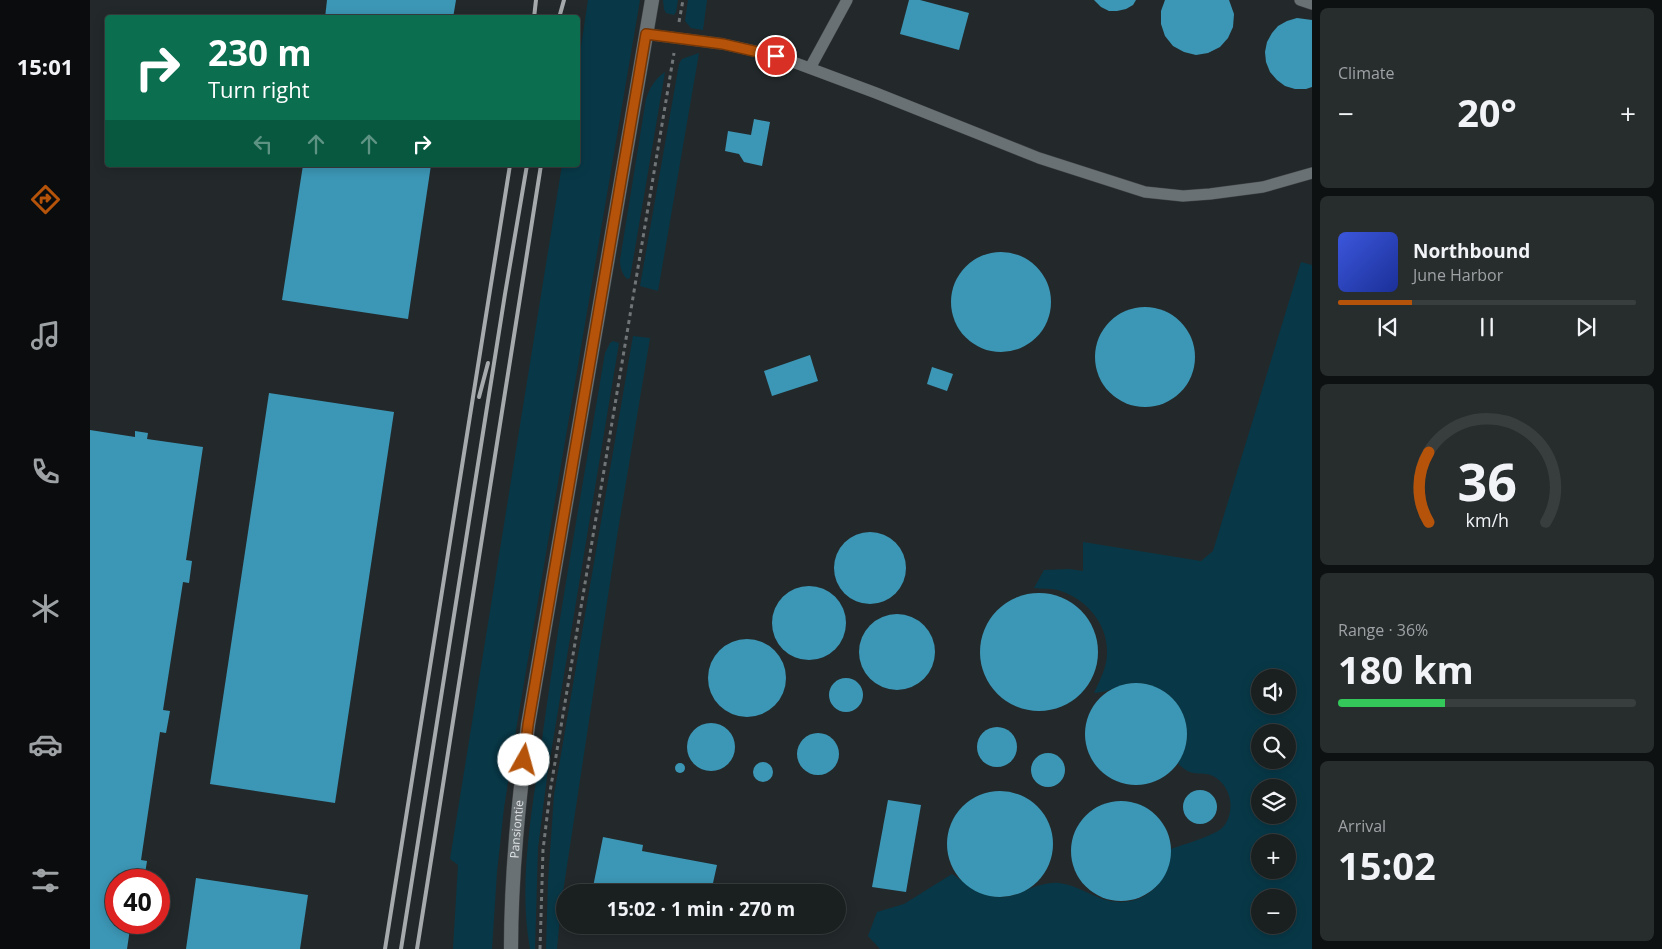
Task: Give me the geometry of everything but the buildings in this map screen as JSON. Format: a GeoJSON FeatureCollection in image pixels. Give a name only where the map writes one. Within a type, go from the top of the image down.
{"type":"FeatureCollection","features":[{"type":"Feature","properties":{"kind":"street","name":"Pansiontie"},"geometry":{"type":"LineString","coordinates":[[511,949],[511,895],[528,725],[652,0]]}},
{"type":"Feature","properties":{"kind":"lane"},"geometry":{"type":"LineString","coordinates":[[810,68],[846,0]]}},
{"type":"Feature","properties":{"kind":"lane"},"geometry":{"type":"LineString","coordinates":[[1300,0],[1312,4]]}},
{"type":"Feature","properties":{"kind":"lane"},"geometry":{"type":"LineString","coordinates":[[646,34],[723,44],[776,56],[1039,158],[1145,192],[1183,196],[1210,194],[1263,187],[1312,173]]}},
{"type":"Feature","properties":{"kind":"path"},"geometry":{"type":"LineString","coordinates":[[540,949],[543,850],[550,792],[683,0]]}},
{"type":"Feature","properties":{"kind":"shaded area"},"geometry":{"type":"Polygon","coordinates":[[[588,0],[640,0],[517,724],[504,808],[497,872],[492,949],[453,949],[458,865],[450,859],[562,167],[580,167],[580,53],[588,0]]]}},
{"type":"Feature","properties":{"kind":"shaded area"},"geometry":{"type":"Polygon","coordinates":[[[663,0],[678,0],[674,15],[666,13],[663,0]]]}},
{"type":"Feature","properties":{"kind":"shaded area"},"geometry":{"type":"Polygon","coordinates":[[[688,0],[707,0],[703,30],[691,28],[685,21],[688,0]]]}},
{"type":"Feature","properties":{"kind":"shaded area"},"geometry":{"type":"Polygon","coordinates":[[[699,53],[658,291],[640,286],[679,64],[682,59],[699,53]]]}},
{"type":"Feature","properties":{"kind":"shaded area"},"geometry":{"type":"Polygon","coordinates":[[[665,72],[630,278],[627,279],[620,265],[620,260],[646,99],[653,84],[665,72]]]}},
{"type":"Feature","properties":{"kind":"shaded area"},"geometry":{"type":"Polygon","coordinates":[[[1301,262],[1312,265],[1312,949],[880,949],[868,936],[877,912],[904,904],[952,874],[976,890],[993,896],[1012,896],[1040,885],[1059,883],[1110,901],[1123,902],[1144,896],[1153,890],[1166,872],[1171,849],[1213,834],[1225,825],[1231,806],[1228,793],[1223,784],[1213,776],[1190,772],[1178,764],[1186,745],[1187,727],[1179,707],[1173,699],[1156,687],[1135,683],[1094,693],[1107,658],[1104,632],[1099,622],[1086,606],[1068,594],[1055,589],[1034,588],[1044,570],[1069,569],[1083,571],[1083,542],[1201,561],[1213,551],[1301,262]]]}},
{"type":"Feature","properties":{"kind":"shaded area"},"geometry":{"type":"Polygon","coordinates":[[[633,336],[650,338],[618,530],[564,884],[556,884],[556,934],[558,934],[557,949],[546,949],[548,881],[554,795],[633,336]]]}},
{"type":"Feature","properties":{"kind":"shaded area"},"geometry":{"type":"Polygon","coordinates":[[[613,341],[619,343],[547,777],[538,848],[535,949],[530,949],[525,898],[534,796],[563,598],[605,353],[613,341]]]}},
{"type":"Feature","properties":{"kind":"railway"},"geometry":{"type":"LineString","coordinates":[[534,15],[536,0]]}},
{"type":"Feature","properties":{"kind":"railway"},"geometry":{"type":"LineString","coordinates":[[560,15],[564,0]]}},
{"type":"Feature","properties":{"kind":"railway"},"geometry":{"type":"LineString","coordinates":[[385,949],[510,167]]}},
{"type":"Feature","properties":{"kind":"railway"},"geometry":{"type":"LineString","coordinates":[[401,949],[527,167]]}},
{"type":"Feature","properties":{"kind":"railway"},"geometry":{"type":"LineString","coordinates":[[417,949],[541,167]]}},
{"type":"Feature","properties":{"kind":"railway"},"geometry":{"type":"LineString","coordinates":[[479,397],[488,363]]}},
{"type":"Feature","properties":{"kind":"route"},"geometry":{"type":"LineString","coordinates":[[524,760],[528,725],[646,34],[723,44],[776,56]]}}]}
